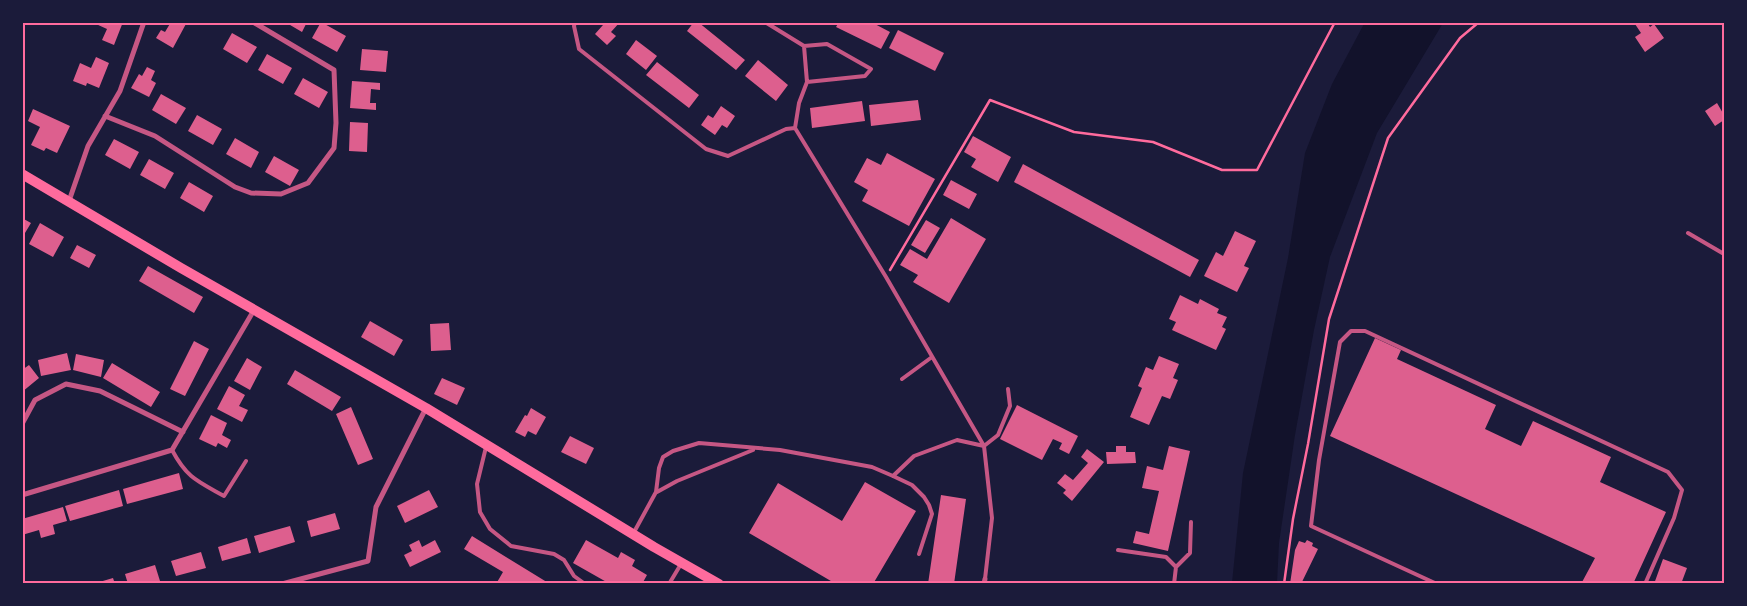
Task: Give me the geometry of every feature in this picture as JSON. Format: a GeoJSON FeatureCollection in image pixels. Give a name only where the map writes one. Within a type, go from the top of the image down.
{"type":"FeatureCollection","features":[{"type":"Feature","properties":{"kind":"main road"},"geometry":{"type":"LineString","coordinates":[[22,174],[426,408],[719,584]]}},
{"type":"Feature","properties":{"kind":"street"},"geometry":{"type":"LineString","coordinates":[[69,201],[88,146],[120,91],[144,22]]}},
{"type":"Feature","properties":{"kind":"street"},"geometry":{"type":"LineString","coordinates":[[105,116],[155,136],[236,187],[251,193],[282,194],[308,183],[334,148],[336,124],[334,70],[253,22]]}},
{"type":"Feature","properties":{"kind":"street"},"geometry":{"type":"LineString","coordinates":[[22,495],[172,450],[254,310]]}},
{"type":"Feature","properties":{"kind":"street"},"geometry":{"type":"LineString","coordinates":[[22,424],[35,400],[66,384],[100,391],[183,432]]}},
{"type":"Feature","properties":{"kind":"street"},"geometry":{"type":"LineString","coordinates":[[282,584],[368,561],[376,506],[426,408]]}},
{"type":"Feature","properties":{"kind":"lane"},"geometry":{"type":"LineString","coordinates":[[575,22],[574,26],[580,49],[706,149],[728,156],[786,129],[794,128]]}},
{"type":"Feature","properties":{"kind":"lane"},"geometry":{"type":"LineString","coordinates":[[765,22],[804,46],[827,44],[871,68],[865,76],[807,82]]}},
{"type":"Feature","properties":{"kind":"lane"},"geometry":{"type":"LineString","coordinates":[[804,46],[807,82],[799,103],[794,128],[886,277],[984,446],[992,518],[984,581]]}},
{"type":"Feature","properties":{"kind":"lane"},"geometry":{"type":"LineString","coordinates":[[1688,233],[1724,254]]}},
{"type":"Feature","properties":{"kind":"lane"},"geometry":{"type":"LineString","coordinates":[[1437,584],[1311,526],[1319,460],[1340,342],[1351,332],[1365,331],[1668,472],[1682,490],[1674,518],[1645,584]]}},
{"type":"Feature","properties":{"kind":"lane"},"geometry":{"type":"LineString","coordinates":[[902,379],[932,357]]}},
{"type":"Feature","properties":{"kind":"lane"},"geometry":{"type":"LineString","coordinates":[[984,446],[998,435],[1010,406],[1008,388]]}},
{"type":"Feature","properties":{"kind":"lane"},"geometry":{"type":"LineString","coordinates":[[893,476],[914,456],[957,440],[984,446]]}},
{"type":"Feature","properties":{"kind":"lane"},"geometry":{"type":"LineString","coordinates":[[633,534],[656,492],[659,468],[663,458],[673,451],[699,443],[780,450],[872,467],[912,485],[924,497],[932,514],[919,554]]}},
{"type":"Feature","properties":{"kind":"lane"},"geometry":{"type":"LineString","coordinates":[[486,445],[477,484],[480,512],[490,529],[511,546],[554,554],[564,560],[574,576],[585,584]]}},
{"type":"Feature","properties":{"kind":"lane"},"geometry":{"type":"LineString","coordinates":[[732,446],[738,456]]}},
{"type":"Feature","properties":{"kind":"lane"},"geometry":{"type":"LineString","coordinates":[[656,492],[677,481],[755,449]]}},
{"type":"Feature","properties":{"kind":"lane"},"geometry":{"type":"LineString","coordinates":[[172,450],[190,477],[224,496],[246,461]]}},
{"type":"Feature","properties":{"kind":"lane"},"geometry":{"type":"LineString","coordinates":[[1174,584],[1176,567],[1190,553],[1191,522]]}},
{"type":"Feature","properties":{"kind":"lane"},"geometry":{"type":"LineString","coordinates":[[1118,550],[1166,558],[1176,567]]}},
{"type":"Feature","properties":{"kind":"lane"},"geometry":{"type":"LineString","coordinates":[[669,584],[682,562]]}},
{"type":"Feature","properties":{"kind":"path"},"geometry":{"type":"LineString","coordinates":[[886,277],[990,100],[1074,132],[1153,142],[1222,170],[1258,170],[1335,22]]}},
{"type":"Feature","properties":{"kind":"path"},"geometry":{"type":"LineString","coordinates":[[1284,584],[1293,519],[1329,319],[1388,138],[1460,38],[1479,22]]}},
{"type":"Feature","properties":{"kind":"shaded area"},"geometry":{"type":"Polygon","coordinates":[[[1365,22],[1443,23],[1377,133],[1330,257],[1314,330],[1295,435],[1279,543],[1277,583],[1232,583],[1243,473],[1288,258],[1305,153],[1332,84],[1365,22]]]}},
{"type":"Feature","properties":{"kind":"building"},"geometry":{"type":"Polygon","coordinates":[[[96,22],[123,22],[114,45],[102,40],[107,29],[96,24],[96,22]]]}},
{"type":"Feature","properties":{"kind":"building"},"geometry":{"type":"Polygon","coordinates":[[[171,22],[187,22],[173,48],[156,38],[161,30],[165,32],[171,22]]]}},
{"type":"Feature","properties":{"kind":"building"},"geometry":{"type":"Polygon","coordinates":[[[285,22],[307,22],[302,32],[285,22]]]}},
{"type":"Feature","properties":{"kind":"building"},"geometry":{"type":"Polygon","coordinates":[[[321,22],[346,36],[337,52],[312,38],[321,22]]]}},
{"type":"Feature","properties":{"kind":"building"},"geometry":{"type":"Polygon","coordinates":[[[601,22],[620,22],[611,32],[616,36],[607,45],[595,34],[603,25],[601,22]]]}},
{"type":"Feature","properties":{"kind":"building"},"geometry":{"type":"Polygon","coordinates":[[[694,22],[698,22],[745,60],[736,70],[687,31],[694,22]]]}},
{"type":"Feature","properties":{"kind":"building"},"geometry":{"type":"Polygon","coordinates":[[[839,22],[871,22],[890,32],[881,49],[836,27],[839,22]]]}},
{"type":"Feature","properties":{"kind":"building"},"geometry":{"type":"Polygon","coordinates":[[[1636,22],[1647,22],[1650,27],[1654,24],[1664,38],[1645,52],[1635,37],[1641,33],[1635,24],[1636,22]]]}},
{"type":"Feature","properties":{"kind":"building"},"geometry":{"type":"Polygon","coordinates":[[[898,30],[944,53],[935,71],[889,48],[898,30]]]}},
{"type":"Feature","properties":{"kind":"building"},"geometry":{"type":"Polygon","coordinates":[[[232,33],[257,47],[247,63],[223,49],[232,33]]]}},
{"type":"Feature","properties":{"kind":"building"},"geometry":{"type":"Polygon","coordinates":[[[636,40],[657,56],[646,70],[626,54],[636,40]]]}},
{"type":"Feature","properties":{"kind":"building"},"geometry":{"type":"Polygon","coordinates":[[[362,49],[388,51],[386,72],[360,70],[362,49]]]}},
{"type":"Feature","properties":{"kind":"building"},"geometry":{"type":"Polygon","coordinates":[[[267,54],[292,68],[283,84],[258,70],[267,54]]]}},
{"type":"Feature","properties":{"kind":"building"},"geometry":{"type":"Polygon","coordinates":[[[96,57],[109,63],[99,88],[87,83],[86,86],[73,81],[80,63],[91,68],[96,57]]]}},
{"type":"Feature","properties":{"kind":"building"},"geometry":{"type":"Polygon","coordinates":[[[758,60],[788,85],[776,101],[745,76],[758,60]]]}},
{"type":"Feature","properties":{"kind":"building"},"geometry":{"type":"Polygon","coordinates":[[[657,62],[699,95],[689,108],[646,75],[657,62]]]}},
{"type":"Feature","properties":{"kind":"building"},"geometry":{"type":"Polygon","coordinates":[[[147,67],[155,71],[151,80],[156,83],[149,97],[131,88],[139,74],[142,76],[147,67]]]}},
{"type":"Feature","properties":{"kind":"building"},"geometry":{"type":"Polygon","coordinates":[[[303,78],[328,92],[319,108],[294,94],[303,78]]]}},
{"type":"Feature","properties":{"kind":"building"},"geometry":{"type":"Polygon","coordinates":[[[352,81],[380,83],[380,90],[371,89],[370,103],[376,103],[376,110],[350,108],[352,81]]]}},
{"type":"Feature","properties":{"kind":"building"},"geometry":{"type":"Polygon","coordinates":[[[161,94],[186,108],[176,124],[152,110],[161,94]]]}},
{"type":"Feature","properties":{"kind":"building"},"geometry":{"type":"Polygon","coordinates":[[[918,100],[921,120],[871,126],[869,105],[918,100]]]}},
{"type":"Feature","properties":{"kind":"building"},"geometry":{"type":"Polygon","coordinates":[[[862,101],[865,121],[812,128],[810,108],[862,101]]]}},
{"type":"Feature","properties":{"kind":"building"},"geometry":{"type":"Polygon","coordinates":[[[1717,103],[1724,115],[1724,120],[1715,126],[1705,111],[1717,103]]]}},
{"type":"Feature","properties":{"kind":"building"},"geometry":{"type":"Polygon","coordinates":[[[721,106],[735,116],[727,128],[722,125],[715,135],[701,125],[708,115],[713,118],[721,106]]]}},
{"type":"Feature","properties":{"kind":"building"},"geometry":{"type":"Polygon","coordinates":[[[33,109],[70,126],[57,153],[46,148],[44,151],[31,145],[40,127],[28,121],[33,109]]]}},
{"type":"Feature","properties":{"kind":"building"},"geometry":{"type":"Polygon","coordinates":[[[197,115],[222,129],[213,145],[188,131],[197,115]]]}},
{"type":"Feature","properties":{"kind":"building"},"geometry":{"type":"Polygon","coordinates":[[[350,122],[368,123],[367,152],[349,151],[350,122]]]}},
{"type":"Feature","properties":{"kind":"building"},"geometry":{"type":"Polygon","coordinates":[[[973,136],[1011,157],[998,182],[971,167],[976,159],[964,152],[973,136]]]}},
{"type":"Feature","properties":{"kind":"building"},"geometry":{"type":"Polygon","coordinates":[[[235,138],[259,152],[251,168],[226,154],[235,138]]]}},
{"type":"Feature","properties":{"kind":"building"},"geometry":{"type":"Polygon","coordinates":[[[114,139],[139,152],[130,169],[105,155],[114,139]]]}},
{"type":"Feature","properties":{"kind":"building"},"geometry":{"type":"Polygon","coordinates":[[[887,153],[935,179],[909,226],[862,201],[868,190],[854,182],[867,158],[881,165],[887,153]]]}},
{"type":"Feature","properties":{"kind":"building"},"geometry":{"type":"Polygon","coordinates":[[[274,156],[299,170],[290,186],[265,172],[274,156]]]}},
{"type":"Feature","properties":{"kind":"building"},"geometry":{"type":"Polygon","coordinates":[[[149,159],[174,173],[165,189],[140,175],[149,159]]]}},
{"type":"Feature","properties":{"kind":"building"},"geometry":{"type":"Polygon","coordinates":[[[1023,164],[1199,260],[1190,277],[1014,182],[1023,164]]]}},
{"type":"Feature","properties":{"kind":"building"},"geometry":{"type":"Polygon","coordinates":[[[951,180],[977,194],[969,209],[943,195],[951,180]]]}},
{"type":"Feature","properties":{"kind":"building"},"geometry":{"type":"Polygon","coordinates":[[[189,182],[213,196],[204,212],[180,198],[189,182]]]}},
{"type":"Feature","properties":{"kind":"building"},"geometry":{"type":"Polygon","coordinates":[[[22,218],[31,223],[22,238],[22,218]]]}},
{"type":"Feature","properties":{"kind":"building"},"geometry":{"type":"Polygon","coordinates":[[[951,218],[986,239],[949,303],[913,282],[918,275],[900,265],[910,249],[927,259],[951,218]]]}},
{"type":"Feature","properties":{"kind":"building"},"geometry":{"type":"Polygon","coordinates":[[[926,220],[940,228],[925,253],[911,245],[926,220]]]}},
{"type":"Feature","properties":{"kind":"building"},"geometry":{"type":"Polygon","coordinates":[[[40,223],[64,237],[53,257],[29,244],[40,223]]]}},
{"type":"Feature","properties":{"kind":"building"},"geometry":{"type":"Polygon","coordinates":[[[1235,231],[1256,241],[1244,266],[1249,268],[1237,292],[1204,276],[1216,252],[1223,256],[1235,231]]]}},
{"type":"Feature","properties":{"kind":"building"},"geometry":{"type":"Polygon","coordinates":[[[77,245],[96,255],[89,268],[70,258],[77,245]]]}},
{"type":"Feature","properties":{"kind":"building"},"geometry":{"type":"Polygon","coordinates":[[[148,266],[203,297],[194,313],[139,281],[148,266]]]}},
{"type":"Feature","properties":{"kind":"building"},"geometry":{"type":"Polygon","coordinates":[[[1180,295],[1198,304],[1200,299],[1219,309],[1217,313],[1227,317],[1222,327],[1226,329],[1216,350],[1172,330],[1176,322],[1169,319],[1180,295]]]}},
{"type":"Feature","properties":{"kind":"building"},"geometry":{"type":"Polygon","coordinates":[[[370,321],[403,340],[394,356],[361,337],[370,321]]]}},
{"type":"Feature","properties":{"kind":"building"},"geometry":{"type":"Polygon","coordinates":[[[449,323],[451,350],[431,351],[430,324],[449,323]]]}},
{"type":"Feature","properties":{"kind":"building"},"geometry":{"type":"Polygon","coordinates":[[[1375,338],[1401,350],[1397,359],[1496,405],[1485,429],[1521,446],[1533,421],[1611,457],[1600,482],[1666,512],[1633,584],[1581,584],[1595,558],[1330,436],[1375,338]]]}},
{"type":"Feature","properties":{"kind":"building"},"geometry":{"type":"Polygon","coordinates":[[[194,341],[209,349],[185,396],[170,389],[194,341]]]}},
{"type":"Feature","properties":{"kind":"building"},"geometry":{"type":"Polygon","coordinates":[[[67,353],[71,370],[41,376],[38,360],[67,353]]]}},
{"type":"Feature","properties":{"kind":"building"},"geometry":{"type":"Polygon","coordinates":[[[76,354],[104,360],[101,377],[73,370],[76,354]]]}},
{"type":"Feature","properties":{"kind":"building"},"geometry":{"type":"Polygon","coordinates":[[[1159,356],[1179,364],[1173,378],[1178,380],[1170,399],[1162,396],[1149,425],[1130,417],[1142,388],[1138,386],[1146,367],[1153,370],[1159,356]]]}},
{"type":"Feature","properties":{"kind":"building"},"geometry":{"type":"Polygon","coordinates":[[[247,358],[262,367],[250,390],[234,381],[247,358]]]}},
{"type":"Feature","properties":{"kind":"building"},"geometry":{"type":"Polygon","coordinates":[[[112,363],[160,392],[151,407],[103,378],[112,363]]]}},
{"type":"Feature","properties":{"kind":"building"},"geometry":{"type":"Polygon","coordinates":[[[29,365],[39,378],[22,392],[22,370],[29,365]]]}},
{"type":"Feature","properties":{"kind":"building"},"geometry":{"type":"Polygon","coordinates":[[[295,370],[341,397],[332,411],[287,384],[295,370]]]}},
{"type":"Feature","properties":{"kind":"building"},"geometry":{"type":"Polygon","coordinates":[[[442,378],[465,388],[457,405],[434,394],[442,378]]]}},
{"type":"Feature","properties":{"kind":"building"},"geometry":{"type":"Polygon","coordinates":[[[229,386],[245,395],[239,406],[248,410],[242,422],[217,409],[229,386]]]}},
{"type":"Feature","properties":{"kind":"building"},"geometry":{"type":"Polygon","coordinates":[[[1017,405],[1078,436],[1069,454],[1059,449],[1062,443],[1053,439],[1042,460],[1000,439],[1017,405]]]}},
{"type":"Feature","properties":{"kind":"building"},"geometry":{"type":"Polygon","coordinates":[[[351,407],[373,459],[358,465],[336,414],[351,407]]]}},
{"type":"Feature","properties":{"kind":"building"},"geometry":{"type":"Polygon","coordinates":[[[531,408],[546,417],[536,435],[528,431],[525,437],[515,432],[531,408]]]}},
{"type":"Feature","properties":{"kind":"building"},"geometry":{"type":"Polygon","coordinates":[[[211,415],[227,423],[222,435],[231,440],[227,448],[218,443],[216,447],[199,439],[211,415]]]}},
{"type":"Feature","properties":{"kind":"building"},"geometry":{"type":"Polygon","coordinates":[[[570,436],[594,448],[586,464],[561,452],[570,436]]]}},
{"type":"Feature","properties":{"kind":"building"},"geometry":{"type":"Polygon","coordinates":[[[1116,446],[1126,446],[1126,452],[1135,452],[1136,463],[1107,464],[1106,452],[1116,452],[1116,446]]]}},
{"type":"Feature","properties":{"kind":"building"},"geometry":{"type":"Polygon","coordinates":[[[1169,446],[1190,451],[1168,551],[1133,543],[1136,531],[1149,534],[1159,491],[1142,488],[1147,466],[1163,470],[1169,446]]]}},
{"type":"Feature","properties":{"kind":"building"},"geometry":{"type":"Polygon","coordinates":[[[1087,449],[1104,462],[1072,501],[1063,493],[1066,490],[1057,483],[1065,474],[1073,480],[1088,463],[1081,457],[1087,449]]]}},
{"type":"Feature","properties":{"kind":"building"},"geometry":{"type":"Polygon","coordinates":[[[179,473],[183,489],[127,504],[123,489],[179,473]]]}},
{"type":"Feature","properties":{"kind":"building"},"geometry":{"type":"Polygon","coordinates":[[[865,482],[916,511],[873,584],[836,584],[749,533],[778,483],[842,521],[865,482]]]}},
{"type":"Feature","properties":{"kind":"building"},"geometry":{"type":"Polygon","coordinates":[[[119,490],[123,506],[70,521],[65,506],[119,490]]]}},
{"type":"Feature","properties":{"kind":"building"},"geometry":{"type":"Polygon","coordinates":[[[429,490],[438,507],[405,523],[397,506],[429,490]]]}},
{"type":"Feature","properties":{"kind":"building"},"geometry":{"type":"Polygon","coordinates":[[[941,495],[966,499],[954,584],[928,584],[941,495]]]}},
{"type":"Feature","properties":{"kind":"building"},"geometry":{"type":"Polygon","coordinates":[[[63,507],[67,521],[53,525],[55,534],[41,538],[39,530],[22,535],[22,519],[63,507]]]}},
{"type":"Feature","properties":{"kind":"building"},"geometry":{"type":"Polygon","coordinates":[[[335,513],[340,529],[311,537],[307,521],[335,513]]]}},
{"type":"Feature","properties":{"kind":"building"},"geometry":{"type":"Polygon","coordinates":[[[290,526],[295,542],[259,553],[254,536],[290,526]]]}},
{"type":"Feature","properties":{"kind":"building"},"geometry":{"type":"Polygon","coordinates":[[[472,536],[550,584],[496,584],[503,572],[464,549],[472,536]]]}},
{"type":"Feature","properties":{"kind":"building"},"geometry":{"type":"Polygon","coordinates":[[[247,538],[251,553],[222,561],[218,547],[247,538]]]}},
{"type":"Feature","properties":{"kind":"building"},"geometry":{"type":"Polygon","coordinates":[[[419,540],[422,547],[435,540],[441,552],[410,567],[404,555],[412,551],[409,545],[419,540]]]}},
{"type":"Feature","properties":{"kind":"building"},"geometry":{"type":"Polygon","coordinates":[[[586,540],[618,558],[621,552],[635,560],[632,566],[647,575],[642,584],[610,584],[573,563],[586,540]]]}},
{"type":"Feature","properties":{"kind":"building"},"geometry":{"type":"Polygon","coordinates":[[[1307,540],[1318,549],[1301,584],[1290,584],[1295,550],[1299,541],[1305,543],[1307,540]]]}},
{"type":"Feature","properties":{"kind":"building"},"geometry":{"type":"Polygon","coordinates":[[[201,552],[206,568],[176,576],[171,561],[201,552]]]}},
{"type":"Feature","properties":{"kind":"building"},"geometry":{"type":"Polygon","coordinates":[[[1663,559],[1687,568],[1681,584],[1654,584],[1663,559]]]}},
{"type":"Feature","properties":{"kind":"building"},"geometry":{"type":"Polygon","coordinates":[[[155,565],[160,581],[151,584],[128,584],[125,574],[155,565]]]}},
{"type":"Feature","properties":{"kind":"building"},"geometry":{"type":"Polygon","coordinates":[[[113,578],[115,584],[96,584],[96,583],[113,578]]]}}]}
